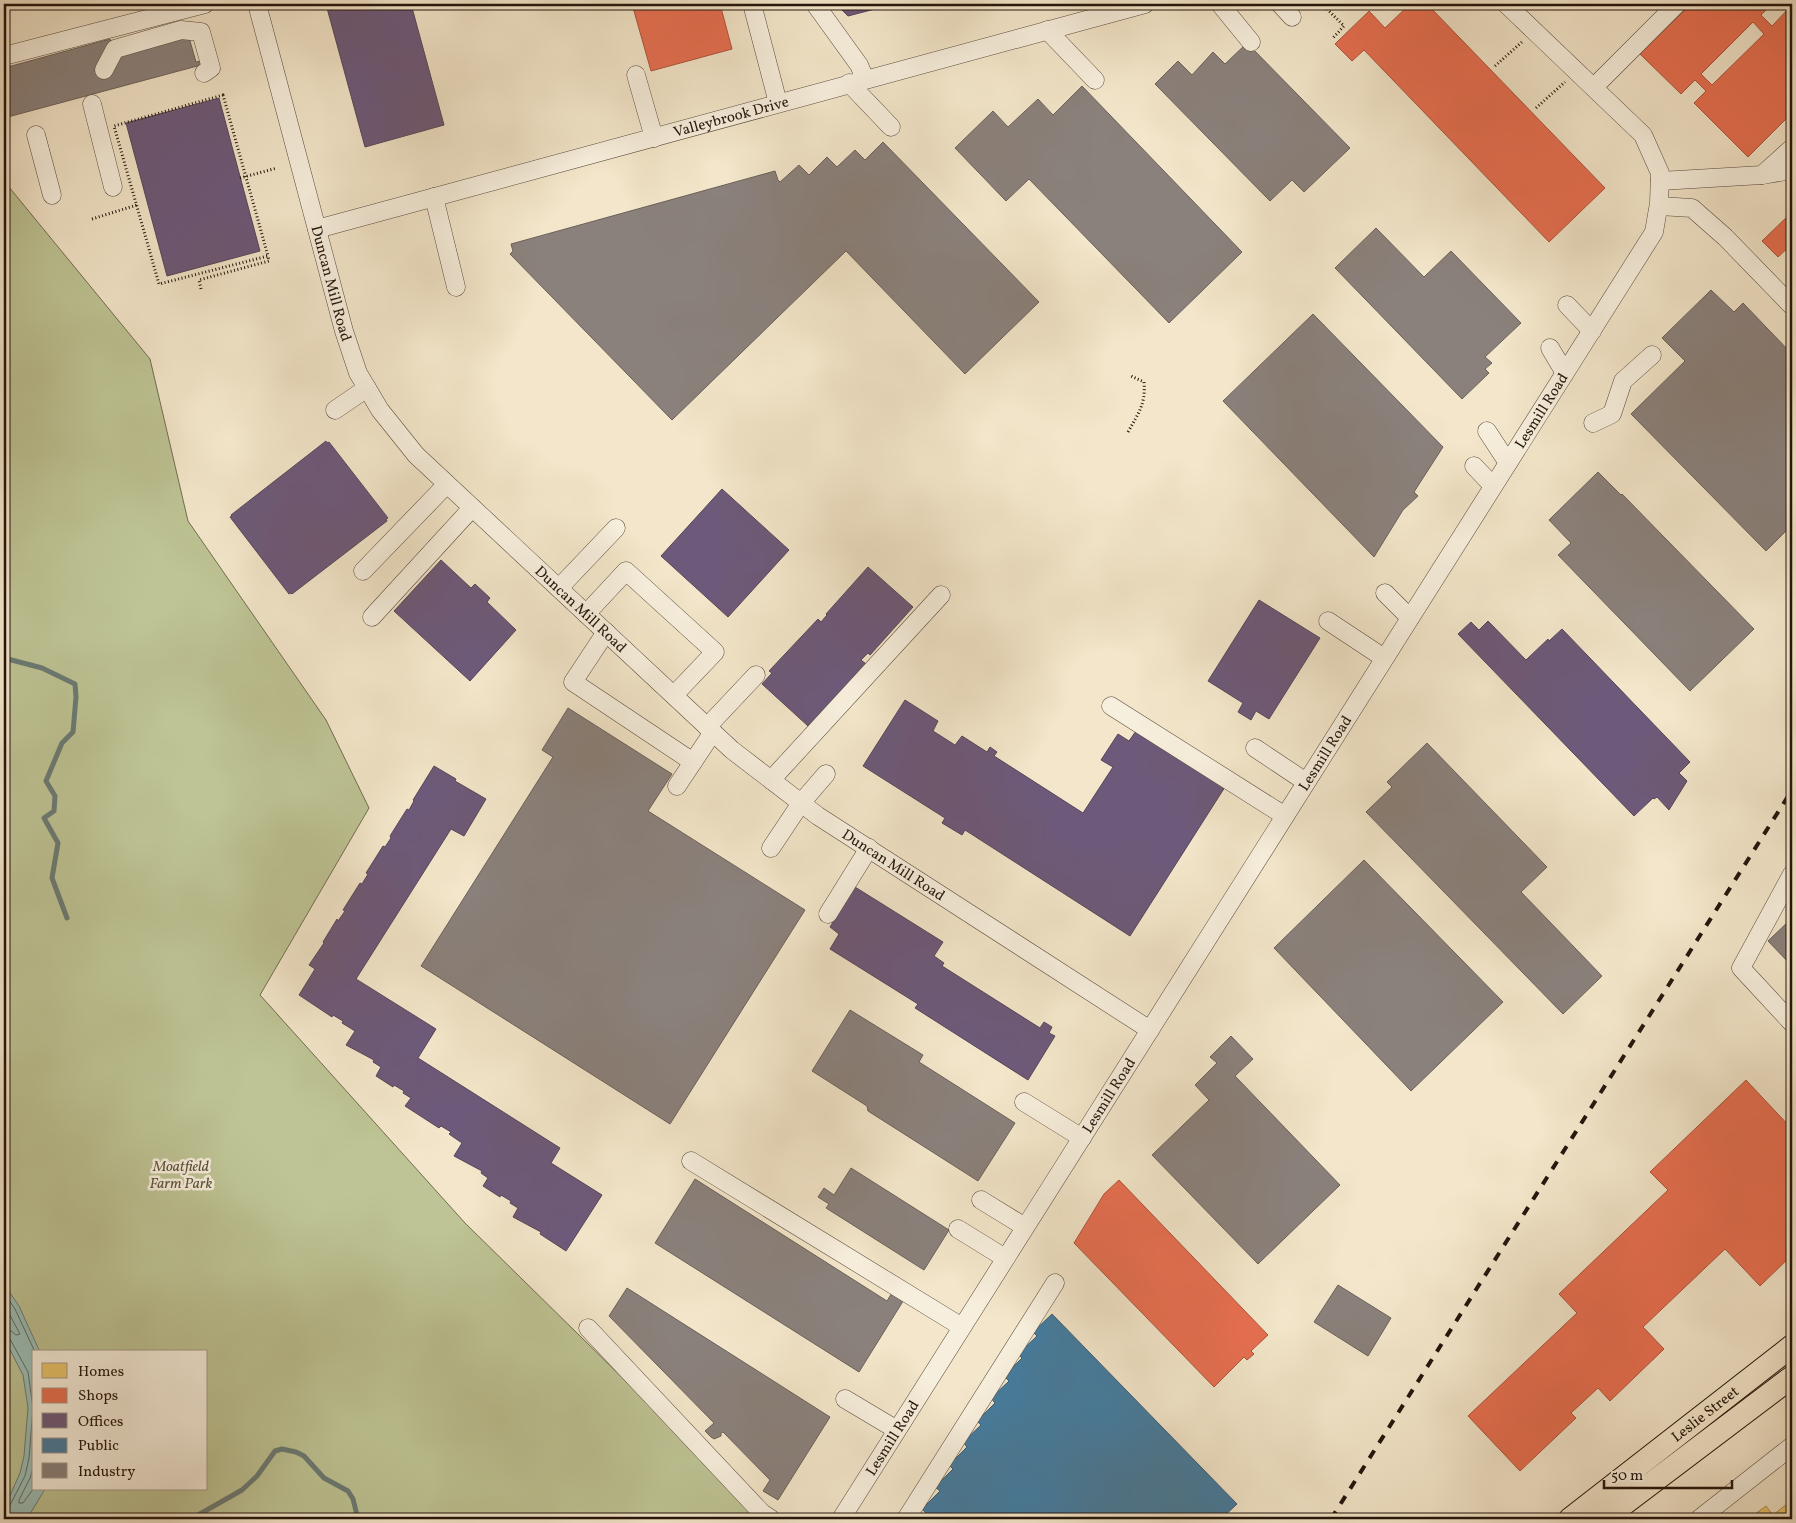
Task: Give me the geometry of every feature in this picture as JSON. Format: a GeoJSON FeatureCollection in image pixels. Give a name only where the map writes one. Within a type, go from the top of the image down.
{"type":"FeatureCollection","features":[{"type":"Feature","properties":{"kind":"main road","name":"Leslie Street"},"geometry":{"type":"LineString","coordinates":[[1570,1519],[1792,1346]]}},
{"type":"Feature","properties":{"kind":"main road"},"geometry":{"type":"LineString","coordinates":[[1761,1370],[1785,1383]]}},
{"type":"Feature","properties":{"kind":"main road","name":"Leslie Street"},"geometry":{"type":"LineString","coordinates":[[1604,1519],[1785,1383]]}},
{"type":"Feature","properties":{"kind":"street"},"geometry":{"type":"LineString","coordinates":[[4,56],[205,4]]}},
{"type":"Feature","properties":{"kind":"street","name":"Duncan Mill Road"},"geometry":{"type":"LineString","coordinates":[[257,4],[344,331],[358,373],[380,410],[416,455],[732,750],[801,803],[1150,1030]]}},
{"type":"Feature","properties":{"kind":"street"},"geometry":{"type":"LineString","coordinates":[[752,4],[778,103]]}},
{"type":"Feature","properties":{"kind":"street"},"geometry":{"type":"LineString","coordinates":[[815,4],[859,65],[857,81],[891,127]]}},
{"type":"Feature","properties":{"kind":"street","name":"Valleybrook Drive"},"geometry":{"type":"LineString","coordinates":[[317,229],[1047,30],[1111,8],[1145,4]]}},
{"type":"Feature","properties":{"kind":"street"},"geometry":{"type":"LineString","coordinates":[[1220,4],[1251,42]]}},
{"type":"Feature","properties":{"kind":"street","name":"Lesmill Road"},"geometry":{"type":"LineString","coordinates":[[841,1519],[1654,232],[1659,206],[1660,173],[1644,135],[1506,4]]}},
{"type":"Feature","properties":{"kind":"street"},"geometry":{"type":"LineString","coordinates":[[1594,87],[1677,4]]}},
{"type":"Feature","properties":{"kind":"street"},"geometry":{"type":"LineString","coordinates":[[104,70],[116,49],[181,30],[201,32],[211,68],[204,73]]}},
{"type":"Feature","properties":{"kind":"street"},"geometry":{"type":"LineString","coordinates":[[1047,30],[1095,80]]}},
{"type":"Feature","properties":{"kind":"street"},"geometry":{"type":"LineString","coordinates":[[636,74],[654,138]]}},
{"type":"Feature","properties":{"kind":"street"},"geometry":{"type":"LineString","coordinates":[[92,104],[114,187]]}},
{"type":"Feature","properties":{"kind":"street"},"geometry":{"type":"LineString","coordinates":[[36,135],[52,194]]}},
{"type":"Feature","properties":{"kind":"street"},"geometry":{"type":"LineString","coordinates":[[1762,175],[1792,148]]}},
{"type":"Feature","properties":{"kind":"street"},"geometry":{"type":"LineString","coordinates":[[1660,181],[1762,175],[1792,170]]}},
{"type":"Feature","properties":{"kind":"street"},"geometry":{"type":"LineString","coordinates":[[1684,208],[1685,180]]}},
{"type":"Feature","properties":{"kind":"street"},"geometry":{"type":"LineString","coordinates":[[434,197],[456,287]]}},
{"type":"Feature","properties":{"kind":"street"},"geometry":{"type":"LineString","coordinates":[[1659,206],[1692,208],[1725,237],[1792,306]]}},
{"type":"Feature","properties":{"kind":"street"},"geometry":{"type":"LineString","coordinates":[[1567,305],[1592,330]]}},
{"type":"Feature","properties":{"kind":"street"},"geometry":{"type":"LineString","coordinates":[[1550,348],[1565,373]]}},
{"type":"Feature","properties":{"kind":"street"},"geometry":{"type":"LineString","coordinates":[[1593,422],[1612,414],[1623,381],[1652,354]]}},
{"type":"Feature","properties":{"kind":"street"},"geometry":{"type":"LineString","coordinates":[[335,410],[367,388]]}},
{"type":"Feature","properties":{"kind":"street"},"geometry":{"type":"LineString","coordinates":[[1487,431],[1508,463]]}},
{"type":"Feature","properties":{"kind":"street"},"geometry":{"type":"LineString","coordinates":[[1474,466],[1493,486]]}},
{"type":"Feature","properties":{"kind":"street"},"geometry":{"type":"LineString","coordinates":[[363,571],[447,484]]}},
{"type":"Feature","properties":{"kind":"street"},"geometry":{"type":"LineString","coordinates":[[372,617],[472,508]]}},
{"type":"Feature","properties":{"kind":"street"},"geometry":{"type":"LineString","coordinates":[[559,588],[616,528]]}},
{"type":"Feature","properties":{"kind":"street"},"geometry":{"type":"LineString","coordinates":[[586,614],[626,571],[715,652],[674,695]]}},
{"type":"Feature","properties":{"kind":"street"},"geometry":{"type":"LineString","coordinates":[[1385,593],[1410,618]]}},
{"type":"Feature","properties":{"kind":"street"},"geometry":{"type":"LineString","coordinates":[[771,780],[941,595]]}},
{"type":"Feature","properties":{"kind":"street"},"geometry":{"type":"LineString","coordinates":[[1328,621],[1384,658]]}},
{"type":"Feature","properties":{"kind":"street"},"geometry":{"type":"LineString","coordinates":[[606,632],[573,682],[693,762]]}},
{"type":"Feature","properties":{"kind":"street"},"geometry":{"type":"LineString","coordinates":[[677,786],[693,762],[710,729],[756,675]]}},
{"type":"Feature","properties":{"kind":"street"},"geometry":{"type":"LineString","coordinates":[[1112,706],[1285,816]]}},
{"type":"Feature","properties":{"kind":"street"},"geometry":{"type":"LineString","coordinates":[[1255,748],[1306,782]]}},
{"type":"Feature","properties":{"kind":"street"},"geometry":{"type":"LineString","coordinates":[[771,848],[801,803],[826,774]]}},
{"type":"Feature","properties":{"kind":"street"},"geometry":{"type":"LineString","coordinates":[[828,914],[869,848]]}},
{"type":"Feature","properties":{"kind":"street"},"geometry":{"type":"LineString","coordinates":[[1792,874],[1741,968],[1792,1023]]}},
{"type":"Feature","properties":{"kind":"street"},"geometry":{"type":"LineString","coordinates":[[1024,1102],[1082,1138]]}},
{"type":"Feature","properties":{"kind":"street"},"geometry":{"type":"LineString","coordinates":[[691,1161],[962,1327]]}},
{"type":"Feature","properties":{"kind":"street"},"geometry":{"type":"LineString","coordinates":[[981,1200],[1025,1227]]}},
{"type":"Feature","properties":{"kind":"street"},"geometry":{"type":"LineString","coordinates":[[958,1229],[1006,1258]]}},
{"type":"Feature","properties":{"kind":"street"},"geometry":{"type":"LineString","coordinates":[[906,1519],[1055,1283]]}},
{"type":"Feature","properties":{"kind":"street"},"geometry":{"type":"LineString","coordinates":[[588,1328],[762,1513],[771,1519]]}},
{"type":"Feature","properties":{"kind":"street"},"geometry":{"type":"LineString","coordinates":[[845,1399],[897,1430]]}},
{"type":"Feature","properties":{"kind":"street"},"geometry":{"type":"LineString","coordinates":[[1699,1519],[1792,1446]]}},
{"type":"Feature","properties":{"kind":"path"},"geometry":{"type":"LineString","coordinates":[[1322,4],[1344,26],[1332,39]]}},
{"type":"Feature","properties":{"kind":"path"},"geometry":{"type":"LineString","coordinates":[[1495,66],[1520,43]]}},
{"type":"Feature","properties":{"kind":"path"},"geometry":{"type":"LineString","coordinates":[[1536,108],[1561,85]]}},
{"type":"Feature","properties":{"kind":"path"},"geometry":{"type":"LineString","coordinates":[[214,93],[215,98]]}},
{"type":"Feature","properties":{"kind":"path"},"geometry":{"type":"LineString","coordinates":[[201,289],[199,280],[269,261],[268,256],[223,95],[114,126],[159,284],[268,256]]}},
{"type":"Feature","properties":{"kind":"path"},"geometry":{"type":"LineString","coordinates":[[240,178],[277,168]]}},
{"type":"Feature","properties":{"kind":"path"},"geometry":{"type":"LineString","coordinates":[[92,219],[137,205]]}},
{"type":"Feature","properties":{"kind":"path"},"geometry":{"type":"LineString","coordinates":[[1128,432],[1143,404],[1144,388],[1144,382],[1131,376]]}},
{"type":"Feature","properties":{"kind":"green space","name":"Moatfield Farm Park"},"geometry":{"type":"Polygon","coordinates":[[[4,181],[150,359],[188,521],[326,720],[369,808],[260,995],[465,1223],[756,1509],[745,1519],[4,1519],[4,181]]]}},
{"type":"Feature","properties":{"kind":"water"},"geometry":{"type":"Polygon","coordinates":[[[4,1284],[19,1306],[39,1350],[32,1350],[32,1490],[44,1490],[27,1519],[4,1519],[4,1509],[20,1473],[24,1456],[28,1408],[23,1375],[4,1338],[4,1284]]]}},
{"type":"Feature","properties":{"kind":"building: Homes"},"geometry":{"type":"Polygon","coordinates":[[[1792,1486],[1792,1496],[1787,1490],[1792,1486]]]}},
{"type":"Feature","properties":{"kind":"building: Homes"},"geometry":{"type":"Polygon","coordinates":[[[1792,1500],[1792,1519],[1748,1519],[1766,1506],[1773,1515],[1792,1500]]]}},
{"type":"Feature","properties":{"kind":"building: Shops"},"geometry":{"type":"Polygon","coordinates":[[[632,4],[720,4],[732,49],[651,71],[632,4]]]}},
{"type":"Feature","properties":{"kind":"building: Shops"},"geometry":{"type":"Polygon","coordinates":[[[1410,4],[1427,4],[1605,188],[1549,242],[1364,50],[1352,61],[1335,44],[1369,11],[1385,28],[1410,4]]]}},
{"type":"Feature","properties":{"kind":"building: Shops"},"geometry":{"type":"Polygon","coordinates":[[[1691,4],[1772,4],[1761,15],[1772,26],[1792,5],[1792,113],[1748,157],[1694,103],[1706,91],[1695,80],[1681,94],[1640,54],[1691,4]],[[1753,22],[1701,74],[1712,85],[1764,34],[1753,22]]]}},
{"type":"Feature","properties":{"kind":"building: Shops"},"geometry":{"type":"Polygon","coordinates":[[[1792,208],[1792,244],[1778,257],[1762,241],[1790,214],[1788,212],[1792,208]]]}},
{"type":"Feature","properties":{"kind":"building: Shops"},"geometry":{"type":"Polygon","coordinates":[[[1746,1080],[1792,1129],[1792,1255],[1760,1286],[1725,1249],[1643,1327],[1664,1349],[1610,1401],[1598,1388],[1571,1413],[1576,1418],[1520,1471],[1468,1416],[1577,1313],[1559,1294],[1668,1190],[1650,1172],[1746,1080]]]}},
{"type":"Feature","properties":{"kind":"building: Shops"},"geometry":{"type":"Polygon","coordinates":[[[1119,1180],[1268,1335],[1251,1351],[1254,1354],[1247,1360],[1244,1357],[1214,1387],[1074,1243],[1104,1194],[1119,1180]]]}},
{"type":"Feature","properties":{"kind":"building: Offices"},"geometry":{"type":"Polygon","coordinates":[[[29,4],[44,4],[30,8],[29,4]]]}},
{"type":"Feature","properties":{"kind":"building: Offices"},"geometry":{"type":"Polygon","coordinates":[[[99,4],[115,4],[115,5],[101,9],[99,4]]]}},
{"type":"Feature","properties":{"kind":"building: Offices"},"geometry":{"type":"Polygon","coordinates":[[[343,4],[411,4],[444,125],[365,147],[327,8],[343,4]]]}},
{"type":"Feature","properties":{"kind":"building: Offices"},"geometry":{"type":"Polygon","coordinates":[[[836,4],[894,4],[848,16],[836,4]]]}},
{"type":"Feature","properties":{"kind":"building: Offices"},"geometry":{"type":"Polygon","coordinates":[[[219,98],[260,251],[167,276],[126,123],[219,98]]]}},
{"type":"Feature","properties":{"kind":"building: Offices"},"geometry":{"type":"Polygon","coordinates":[[[326,441],[327,443],[329,442],[388,518],[386,519],[387,521],[292,594],[289,594],[230,517],[326,441]]]}},
{"type":"Feature","properties":{"kind":"building: Offices"},"geometry":{"type":"Polygon","coordinates":[[[722,489],[789,550],[728,617],[661,556],[722,489]]]}},
{"type":"Feature","properties":{"kind":"building: Offices"},"geometry":{"type":"Polygon","coordinates":[[[441,560],[471,588],[475,584],[490,598],[487,602],[516,630],[470,681],[394,611],[441,560]]]}},
{"type":"Feature","properties":{"kind":"building: Offices"},"geometry":{"type":"Polygon","coordinates":[[[868,567],[913,607],[870,655],[868,653],[861,660],[866,664],[808,726],[762,684],[772,673],[769,671],[818,619],[821,622],[868,567]]]}},
{"type":"Feature","properties":{"kind":"building: Offices"},"geometry":{"type":"Polygon","coordinates":[[[1259,600],[1320,638],[1269,719],[1256,711],[1251,720],[1238,712],[1243,703],[1208,681],[1259,600]]]}},
{"type":"Feature","properties":{"kind":"building: Offices"},"geometry":{"type":"Polygon","coordinates":[[[1488,621],[1526,660],[1548,639],[1549,641],[1562,629],[1690,762],[1679,773],[1687,781],[1669,810],[1657,797],[1653,798],[1634,816],[1458,634],[1471,622],[1479,630],[1488,621]]]}},
{"type":"Feature","properties":{"kind":"building: Offices"},"geometry":{"type":"Polygon","coordinates":[[[905,700],[938,721],[933,731],[955,745],[962,736],[987,752],[990,747],[997,752],[994,756],[1083,813],[1113,767],[1101,760],[1118,734],[1129,741],[1136,731],[1225,787],[1130,936],[965,830],[962,835],[942,823],[945,818],[863,766],[905,700]]]}},
{"type":"Feature","properties":{"kind":"building: Offices"},"geometry":{"type":"Polygon","coordinates":[[[434,766],[486,799],[464,836],[451,829],[356,979],[436,1029],[418,1058],[560,1148],[551,1163],[602,1195],[566,1251],[540,1234],[541,1232],[513,1217],[518,1208],[510,1203],[511,1201],[501,1195],[500,1197],[483,1186],[488,1178],[481,1173],[482,1171],[454,1156],[462,1143],[449,1134],[451,1132],[441,1126],[439,1128],[405,1106],[411,1098],[403,1093],[404,1091],[394,1085],[393,1087],[376,1076],[381,1067],[373,1062],[374,1060],[346,1045],[355,1031],[342,1023],[343,1021],[333,1015],[332,1017],[299,995],[315,969],[309,965],[337,919],[338,921],[345,911],[343,910],[360,883],[362,884],[368,874],[366,873],[383,846],[385,847],[391,838],[390,836],[407,809],[409,810],[434,766]]]}},
{"type":"Feature","properties":{"kind":"building: Offices"},"geometry":{"type":"Polygon","coordinates":[[[855,887],[943,942],[934,956],[944,963],[942,966],[1040,1028],[1044,1022],[1052,1027],[1049,1033],[1055,1036],[1028,1080],[915,1008],[918,1004],[830,949],[839,934],[830,927],[855,887]]]}},
{"type":"Feature","properties":{"kind":"building: Public"},"geometry":{"type":"Polygon","coordinates":[[[1052,1314],[1237,1504],[1221,1519],[919,1519],[926,1513],[922,1509],[940,1491],[935,1487],[953,1469],[949,1465],[967,1447],[963,1442],[981,1425],[977,1421],[995,1403],[991,1398],[1009,1381],[1004,1376],[1022,1358],[1018,1354],[1037,1336],[1033,1332],[1052,1314]]]}},
{"type":"Feature","properties":{"kind":"building: Industry"},"geometry":{"type":"Polygon","coordinates":[[[188,34],[196,62],[200,61],[201,65],[4,118],[4,68],[110,39],[114,54],[188,34]]]}},
{"type":"Feature","properties":{"kind":"building: Industry"},"geometry":{"type":"Polygon","coordinates":[[[1247,43],[1350,148],[1304,192],[1292,180],[1270,201],[1155,84],[1178,61],[1192,75],[1213,52],[1225,64],[1247,43]]]}},
{"type":"Feature","properties":{"kind":"building: Industry"},"geometry":{"type":"Polygon","coordinates":[[[1082,86],[1242,252],[1169,323],[1029,179],[1006,201],[955,148],[993,111],[1008,127],[1038,99],[1053,115],[1082,86]]]}},
{"type":"Feature","properties":{"kind":"building: Industry"},"geometry":{"type":"Polygon","coordinates":[[[883,142],[1039,302],[965,374],[846,251],[672,420],[510,254],[513,251],[511,244],[775,171],[780,182],[799,165],[809,175],[827,157],[837,167],[855,150],[865,160],[883,142]]]}},
{"type":"Feature","properties":{"kind":"building: Industry"},"geometry":{"type":"Polygon","coordinates":[[[1376,228],[1424,277],[1451,251],[1521,323],[1485,357],[1492,363],[1485,369],[1489,373],[1462,399],[1335,268],[1376,228]]]}},
{"type":"Feature","properties":{"kind":"building: Industry"},"geometry":{"type":"Polygon","coordinates":[[[1711,290],[1734,312],[1743,303],[1792,354],[1792,525],[1766,551],[1631,414],[1685,361],[1662,338],[1711,290]]]}},
{"type":"Feature","properties":{"kind":"building: Industry"},"geometry":{"type":"Polygon","coordinates":[[[1313,314],[1443,447],[1414,492],[1418,496],[1403,510],[1374,557],[1223,401],[1313,314]]]}},
{"type":"Feature","properties":{"kind":"building: Industry"},"geometry":{"type":"Polygon","coordinates":[[[1598,472],[1622,494],[1754,629],[1690,691],[1558,555],[1571,543],[1549,520],[1598,472]]]}},
{"type":"Feature","properties":{"kind":"building: Industry"},"geometry":{"type":"Polygon","coordinates":[[[568,708],[672,774],[648,811],[805,910],[670,1124],[421,966],[553,757],[542,750],[568,708]]]}},
{"type":"Feature","properties":{"kind":"building: Industry"},"geometry":{"type":"Polygon","coordinates":[[[1427,743],[1547,867],[1521,892],[1602,976],[1563,1014],[1366,812],[1392,787],[1387,782],[1427,743]]]}},
{"type":"Feature","properties":{"kind":"building: Industry"},"geometry":{"type":"Polygon","coordinates":[[[1364,860],[1503,1002],[1411,1091],[1274,948],[1364,860]]]}},
{"type":"Feature","properties":{"kind":"building: Industry"},"geometry":{"type":"Polygon","coordinates":[[[1792,918],[1792,966],[1768,941],[1792,918]]]}},
{"type":"Feature","properties":{"kind":"building: Industry"},"geometry":{"type":"Polygon","coordinates":[[[850,1010],[923,1055],[919,1062],[1015,1123],[978,1181],[868,1111],[867,1106],[812,1071],[850,1010]]]}},
{"type":"Feature","properties":{"kind":"building: Industry"},"geometry":{"type":"Polygon","coordinates":[[[1231,1036],[1253,1059],[1235,1076],[1340,1185],[1258,1264],[1152,1155],[1209,1100],[1195,1085],[1217,1063],[1210,1057],[1231,1036]]]}},
{"type":"Feature","properties":{"kind":"building: Industry"},"geometry":{"type":"Polygon","coordinates":[[[851,1168],[949,1230],[924,1270],[826,1208],[829,1204],[818,1197],[824,1188],[834,1195],[851,1168]]]}},
{"type":"Feature","properties":{"kind":"building: Industry"},"geometry":{"type":"Polygon","coordinates":[[[695,1179],[887,1301],[893,1291],[905,1298],[859,1372],[655,1243],[695,1179]]]}},
{"type":"Feature","properties":{"kind":"building: Industry"},"geometry":{"type":"Polygon","coordinates":[[[1338,1285],[1391,1318],[1368,1356],[1314,1322],[1338,1285]]]}},
{"type":"Feature","properties":{"kind":"building: Industry"},"geometry":{"type":"Polygon","coordinates":[[[627,1288],[830,1417],[778,1500],[763,1491],[770,1480],[723,1432],[721,1436],[714,1439],[705,1431],[714,1423],[609,1316],[627,1288]]]}},
{"type":"Feature","properties":{"kind":"waterway"},"geometry":{"type":"LineString","coordinates":[[4,658],[42,668],[75,684],[76,697],[73,732],[62,743],[46,781],[55,796],[54,811],[44,818],[58,843],[52,878],[67,918]]}},
{"type":"Feature","properties":{"kind":"waterway"},"geometry":{"type":"LineString","coordinates":[[191,1519],[242,1490],[257,1476],[275,1451],[282,1449],[304,1456],[324,1478],[348,1491],[353,1499],[358,1519]]}},
{"type":"Feature","properties":{"kind":"railway"},"geometry":{"type":"LineString","coordinates":[[1331,1519],[1792,790]]}}]}
